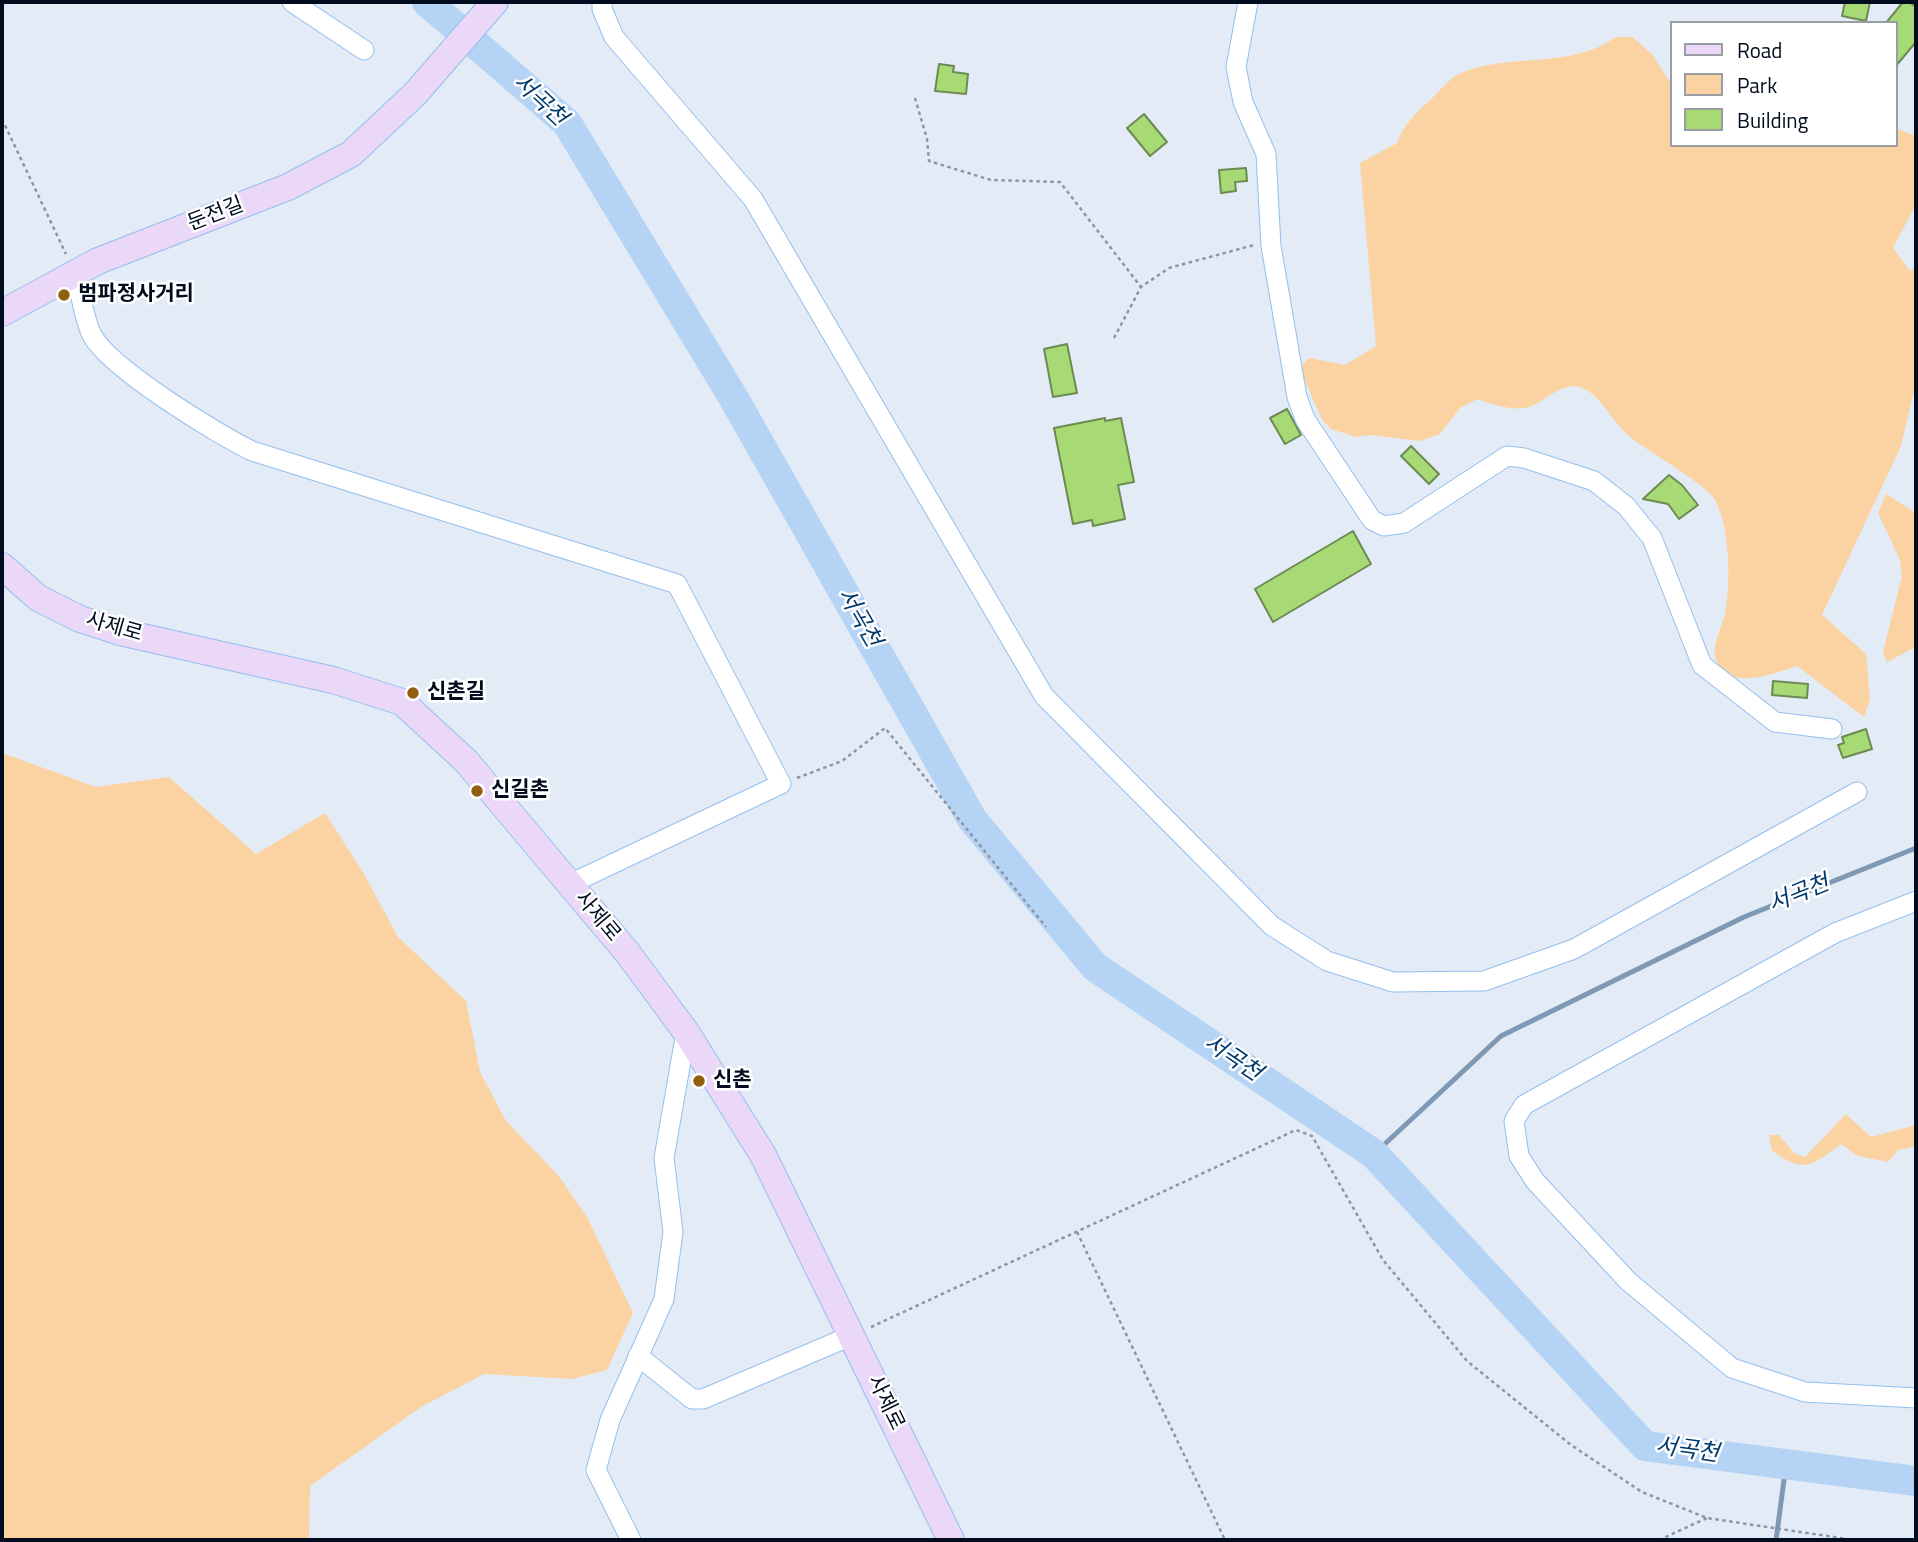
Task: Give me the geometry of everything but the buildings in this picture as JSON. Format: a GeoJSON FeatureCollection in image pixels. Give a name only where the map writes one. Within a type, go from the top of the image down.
{"type":"FeatureCollection","features":[{"type":"Feature","properties":{"kind":"street"},"geometry":{"type":"LineString","coordinates":[[292,2],[365,50]]}},
{"type":"Feature","properties":{"kind":"street","name":"둔전길"},"geometry":{"type":"LineString","coordinates":[[2,313],[75,272],[288,187],[333,165],[365,144],[415,94],[495,2]]}},
{"type":"Feature","properties":{"kind":"street"},"geometry":{"type":"LineString","coordinates":[[602,2],[602,9],[614,37],[753,199],[1044,696],[1272,926],[1328,961],[1393,982],[1484,981],[1574,949],[1857,792]]}},
{"type":"Feature","properties":{"kind":"street"},"geometry":{"type":"LineString","coordinates":[[1248,2],[1236,67],[1243,102],[1266,154],[1271,241],[1297,397],[1305,419],[1372,520],[1384,526],[1404,523],[1507,456],[1524,458],[1594,481],[1626,506],[1652,538],[1702,665],[1775,722],[1832,729]]}},
{"type":"Feature","properties":{"kind":"street"},"geometry":{"type":"LineString","coordinates":[[75,272],[92,336],[129,372],[216,434],[252,451],[677,584],[780,784],[570,884]]}},
{"type":"Feature","properties":{"kind":"street","name":"사제로"},"geometry":{"type":"LineString","coordinates":[[2,566],[38,598],[79,619],[120,632],[333,680],[402,702],[466,761],[627,952],[686,1032],[763,1155],[951,1540]]}},
{"type":"Feature","properties":{"kind":"street"},"geometry":{"type":"LineString","coordinates":[[1916,901],[1835,933],[1524,1105],[1514,1121],[1519,1156],[1535,1181],[1628,1282],[1731,1368],[1805,1392],[1916,1398]]}},
{"type":"Feature","properties":{"kind":"street"},"geometry":{"type":"LineString","coordinates":[[631,1540],[596,1470],[610,1420],[664,1299],[673,1232],[664,1158],[686,1032]]}},
{"type":"Feature","properties":{"kind":"street"},"geometry":{"type":"LineString","coordinates":[[639,1356],[692,1399],[703,1399],[853,1335]]}},
{"type":"Feature","properties":{"kind":"path"},"geometry":{"type":"LineString","coordinates":[[915,97],[928,139],[929,161],[991,180],[1060,182],[1141,287]]}},
{"type":"Feature","properties":{"kind":"path"},"geometry":{"type":"LineString","coordinates":[[2,119],[75,272]]}},
{"type":"Feature","properties":{"kind":"path"},"geometry":{"type":"LineString","coordinates":[[1114,338],[1141,287],[1169,268],[1271,241]]}},
{"type":"Feature","properties":{"kind":"path"},"geometry":{"type":"LineString","coordinates":[[780,784],[842,761],[885,728],[1046,927]]}},
{"type":"Feature","properties":{"kind":"path"},"geometry":{"type":"LineString","coordinates":[[853,1335],[1296,1130],[1312,1136],[1383,1260],[1467,1361],[1571,1445],[1643,1492],[1707,1518],[1854,1540]]}},
{"type":"Feature","properties":{"kind":"path"},"geometry":{"type":"LineString","coordinates":[[1077,1232],[1225,1540]]}},
{"type":"Feature","properties":{"kind":"path"},"geometry":{"type":"LineString","coordinates":[[1659,1540],[1707,1518]]}},
{"type":"Feature","properties":{"kind":"path"},"geometry":{"type":"LineString","coordinates":[[1795,1540],[1797,1532]]}},
{"type":"Feature","properties":{"kind":"green space"},"geometry":{"type":"Polygon","coordinates":[[[1616,37],[1632,37],[1652,54],[1670,82],[1670,147],[1897,147],[1897,129],[1916,136],[1916,204],[1893,248],[1910,271],[1916,267],[1916,382],[1901,446],[1822,615],[1866,654],[1870,699],[1864,717],[1797,666],[1750,678],[1728,675],[1720,667],[1715,651],[1725,614],[1728,572],[1724,525],[1715,500],[1700,485],[1630,437],[1591,393],[1572,386],[1563,388],[1524,408],[1500,406],[1477,399],[1460,408],[1440,434],[1420,441],[1370,435],[1356,437],[1331,429],[1322,420],[1299,367],[1309,358],[1345,365],[1376,346],[1360,163],[1397,143],[1414,115],[1461,73],[1500,63],[1579,54],[1616,37]]]}},
{"type":"Feature","properties":{"kind":"green space"},"geometry":{"type":"Polygon","coordinates":[[[1886,494],[1916,513],[1916,647],[1887,662],[1883,652],[1902,576],[1900,560],[1878,513],[1886,494]]]}},
{"type":"Feature","properties":{"kind":"green space"},"geometry":{"type":"Polygon","coordinates":[[[2,753],[96,787],[169,777],[256,854],[325,813],[364,874],[398,937],[466,1001],[480,1072],[506,1121],[558,1175],[587,1217],[633,1313],[607,1370],[572,1379],[484,1374],[421,1407],[310,1486],[309,1540],[2,1540],[2,753]]]}},
{"type":"Feature","properties":{"kind":"green space"},"geometry":{"type":"Polygon","coordinates":[[[1846,1114],[1871,1137],[1916,1125],[1916,1146],[1898,1150],[1888,1162],[1858,1156],[1841,1144],[1815,1162],[1801,1165],[1772,1151],[1769,1135],[1779,1135],[1794,1153],[1805,1157],[1846,1114]]]}},
{"type":"Feature","properties":{"kind":"waterway","name":"서곡천"},"geometry":{"type":"LineString","coordinates":[[427,2],[567,123],[733,397],[972,819],[1095,967],[1374,1154],[1645,1446],[1916,1481]]}},
{"type":"Feature","properties":{"kind":"waterway","name":"서곡천"},"geometry":{"type":"LineString","coordinates":[[1374,1154],[1501,1036],[1744,917],[1916,848]]}},
{"type":"Feature","properties":{"kind":"waterway"},"geometry":{"type":"LineString","coordinates":[[1776,1540],[1786,1465]]}},
{"type":"Feature","properties":{"kind":"place","name":"범파정사거리"},"geometry":{"type":"Point","coordinates":[64,295]}},
{"type":"Feature","properties":{"kind":"place","name":"신촌길"},"geometry":{"type":"Point","coordinates":[413,693]}},
{"type":"Feature","properties":{"kind":"place","name":"신길촌"},"geometry":{"type":"Point","coordinates":[477,791]}},
{"type":"Feature","properties":{"kind":"place","name":"신촌"},"geometry":{"type":"Point","coordinates":[699,1081]}}]}
